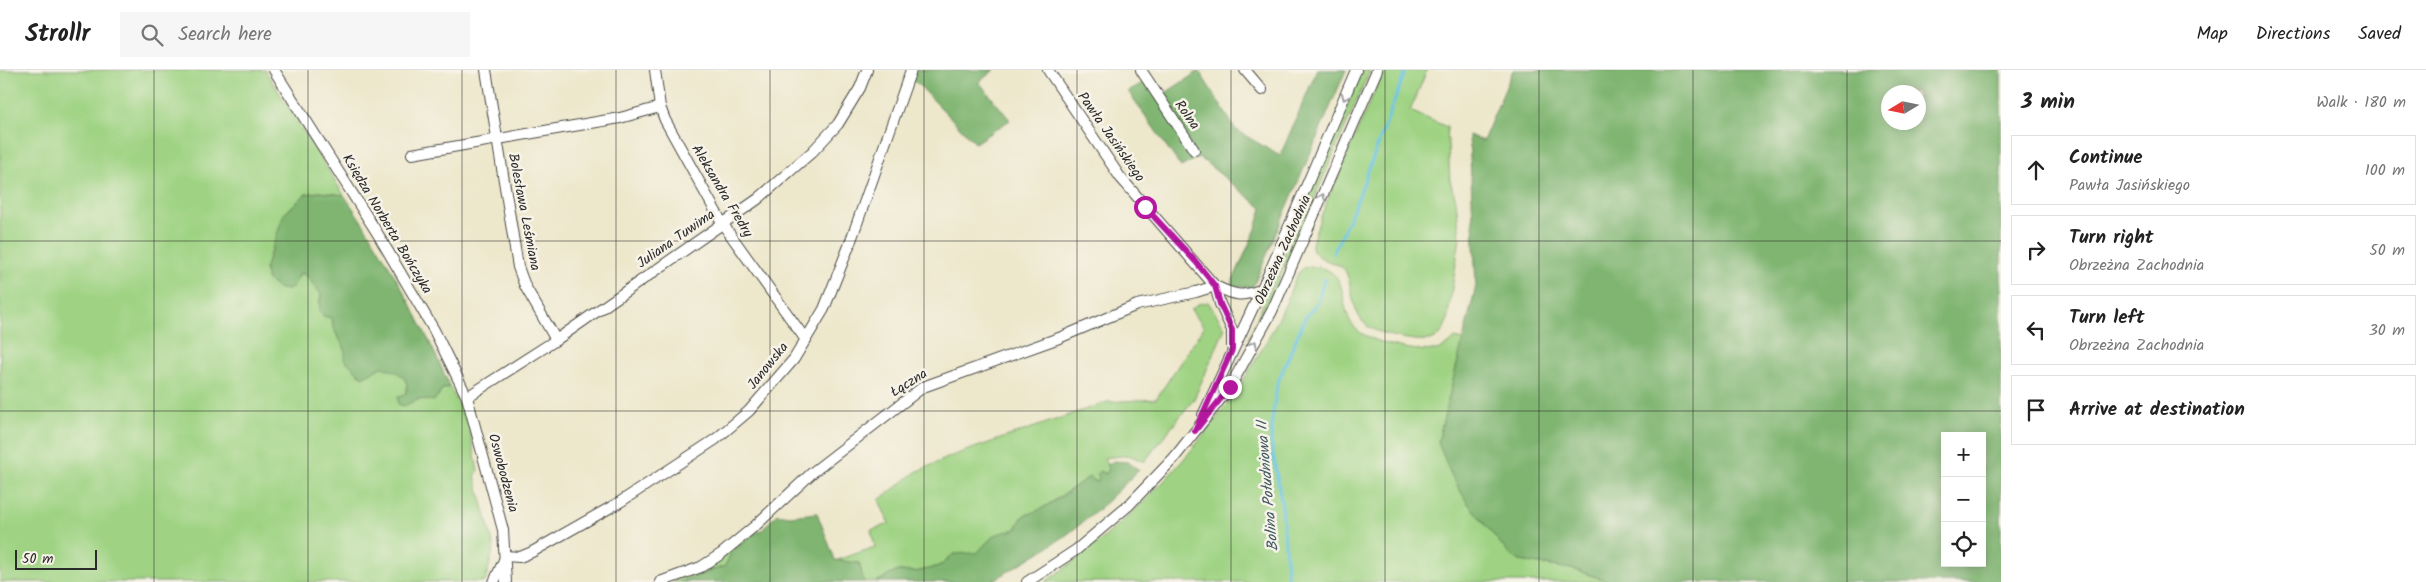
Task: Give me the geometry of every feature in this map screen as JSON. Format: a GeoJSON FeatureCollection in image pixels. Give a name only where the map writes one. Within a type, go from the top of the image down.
{"type":"FeatureCollection","features":[{"type":"Feature","properties":{"kind":"street","name":"Księdza Norberta Bończyka"},"geometry":{"type":"LineString","coordinates":[[274,70],[381,239],[434,330],[467,398]]}},
{"type":"Feature","properties":{"kind":"street","name":"Bolesława Leśmiana"},"geometry":{"type":"LineString","coordinates":[[486,70],[496,141],[518,267],[525,286],[556,340]]}},
{"type":"Feature","properties":{"kind":"street","name":"Aleksandra Fredry"},"geometry":{"type":"LineString","coordinates":[[655,70],[660,107],[665,120],[722,223],[806,340]]}},
{"type":"Feature","properties":{"kind":"street","name":"Juliana Tuwima"},"geometry":{"type":"LineString","coordinates":[[467,398],[556,340],[758,199],[812,152],[847,110],[867,70]]}},
{"type":"Feature","properties":{"kind":"street","name":"Janowska"},"geometry":{"type":"LineString","coordinates":[[505,556],[520,557],[532,552],[620,502],[716,439],[749,411],[794,359],[824,309],[849,246],[911,70]]}},
{"type":"Feature","properties":{"kind":"street","name":"Pawła Jasińskiego"},"geometry":{"type":"LineString","coordinates":[[1048,70],[1120,177],[1158,223],[1196,262],[1215,286],[1220,304],[1232,330],[1232,350]]}},
{"type":"Feature","properties":{"kind":"street","name":"Rolna"},"geometry":{"type":"LineString","coordinates":[[1141,70],[1194,150]]}},
{"type":"Feature","properties":{"kind":"street"},"geometry":{"type":"LineString","coordinates":[[1245,70],[1262,90]]}},
{"type":"Feature","properties":{"kind":"street","name":"Obrzeżna Zachodnia"},"geometry":{"type":"LineString","coordinates":[[1195,431],[1262,289],[1356,70]]}},
{"type":"Feature","properties":{"kind":"street","name":"Obrzeżna Zachodnia"},"geometry":{"type":"LineString","coordinates":[[1027,582],[1076,550],[1128,506],[1168,465],[1230,387],[1263,328],[1377,70]]}},
{"type":"Feature","properties":{"kind":"street","name":"Bolesława Leśmiana"},"geometry":{"type":"LineString","coordinates":[[412,154],[496,141],[620,118],[660,107]]}},
{"type":"Feature","properties":{"kind":"street"},"geometry":{"type":"LineString","coordinates":[[1215,286],[1232,294],[1247,295],[1262,289]]}},
{"type":"Feature","properties":{"kind":"street","name":"Łączna"},"geometry":{"type":"LineString","coordinates":[[666,580],[700,567],[735,544],[813,472],[923,387],[1050,341],[1137,305],[1215,286]]}},
{"type":"Feature","properties":{"kind":"street","name":"Oswobodzenia"},"geometry":{"type":"LineString","coordinates":[[467,398],[503,530],[506,582]]}},
{"type":"Feature","properties":{"kind":"street","name":"Oswobodzenia"},"geometry":{"type":"LineString","coordinates":[[494,582],[505,556]]}},
{"type":"Feature","properties":{"kind":"green space"},"geometry":{"type":"Polygon","coordinates":[[[0,70],[265,70],[344,195],[319,192],[306,194],[284,214],[275,246],[268,256],[293,287],[300,273],[307,276],[315,285],[321,294],[319,304],[331,318],[337,336],[343,342],[346,352],[345,359],[362,377],[382,366],[402,373],[407,384],[405,395],[412,401],[439,396],[442,389],[450,387],[469,426],[478,471],[475,476],[494,547],[485,582],[0,582],[0,70]]]}},
{"type":"Feature","properties":{"kind":"green space"},"geometry":{"type":"Polygon","coordinates":[[[916,70],[994,70],[979,82],[1010,120],[975,143],[917,83],[912,81],[916,70]]]}},
{"type":"Feature","properties":{"kind":"green space"},"geometry":{"type":"Polygon","coordinates":[[[1317,70],[1346,70],[1253,287],[1230,287],[1256,229],[1262,208],[1199,157],[1181,167],[1128,91],[1146,81],[1156,99],[1199,71],[1236,130],[1280,156],[1317,70]]]}},
{"type":"Feature","properties":{"kind":"green space"},"geometry":{"type":"Polygon","coordinates":[[[1363,70],[1370,70],[1274,291],[1248,339],[1363,70]]]}},
{"type":"Feature","properties":{"kind":"green space"},"geometry":{"type":"Polygon","coordinates":[[[1384,70],[1427,70],[1410,111],[1447,127],[1450,181],[1456,200],[1460,238],[1447,321],[1439,336],[1433,339],[1417,340],[1396,337],[1368,326],[1363,322],[1356,310],[1345,270],[1317,255],[1312,247],[1331,192],[1384,70]]]}},
{"type":"Feature","properties":{"kind":"green space"},"geometry":{"type":"Polygon","coordinates":[[[1513,70],[2001,70],[2001,582],[1611,582],[1572,569],[1520,561],[1509,554],[1467,502],[1451,475],[1438,442],[1476,286],[1469,135],[1483,141],[1513,70]]]}},
{"type":"Feature","properties":{"kind":"green space"},"geometry":{"type":"Polygon","coordinates":[[[319,192],[344,195],[402,288],[450,387],[442,389],[434,401],[418,399],[404,406],[398,404],[398,397],[405,395],[407,389],[405,379],[398,373],[382,367],[362,377],[344,359],[345,349],[335,331],[332,318],[323,316],[319,310],[321,294],[305,274],[300,273],[293,287],[286,290],[278,288],[267,279],[265,269],[284,214],[306,194],[319,192]]]}},
{"type":"Feature","properties":{"kind":"green space"},"geometry":{"type":"Polygon","coordinates":[[[1309,266],[1323,268],[1333,273],[1342,290],[1349,319],[1355,328],[1371,338],[1395,346],[1421,350],[1440,349],[1455,338],[1463,340],[1438,442],[1451,474],[1467,502],[1509,554],[1520,561],[1572,569],[1611,582],[1045,582],[1107,535],[1135,510],[1188,454],[1234,394],[1275,325],[1299,272],[1309,266]]]}},
{"type":"Feature","properties":{"kind":"green space"},"geometry":{"type":"Polygon","coordinates":[[[1208,302],[1225,328],[1194,399],[1144,462],[1129,455],[1104,458],[1109,469],[1097,482],[1089,477],[1037,512],[1023,516],[1016,529],[994,536],[977,553],[948,559],[943,564],[933,568],[915,572],[898,571],[876,582],[864,582],[859,563],[835,561],[875,547],[871,530],[889,524],[879,500],[916,472],[954,455],[1107,402],[1156,399],[1204,327],[1191,310],[1198,304],[1208,302]]]}},
{"type":"Feature","properties":{"kind":"green space"},"geometry":{"type":"Polygon","coordinates":[[[1114,461],[1128,462],[1139,470],[1097,511],[1064,537],[991,582],[876,582],[898,571],[915,572],[933,568],[943,564],[953,554],[977,553],[994,535],[1016,529],[1023,516],[1041,509],[1089,477],[1097,482],[1099,478],[1097,473],[1100,471],[1106,474],[1109,469],[1106,465],[1114,461]]]}},
{"type":"Feature","properties":{"kind":"green space"},"geometry":{"type":"Polygon","coordinates":[[[817,513],[835,560],[859,563],[864,582],[679,582],[725,566],[731,553],[755,533],[762,530],[777,514],[790,516],[817,513]]]}},
{"type":"Feature","properties":{"kind":"green space"},"geometry":{"type":"Polygon","coordinates":[[[755,533],[731,553],[725,566],[679,582],[672,582],[755,533]]]}},
{"type":"Feature","properties":{"kind":"waterway","name":"Bolina Południowa II"},"geometry":{"type":"LineString","coordinates":[[1333,254],[1356,203],[1406,70]]}},
{"type":"Feature","properties":{"kind":"waterway","name":"Bolina Południowa II"},"geometry":{"type":"LineString","coordinates":[[1288,582],[1282,506],[1271,441],[1272,421],[1277,384],[1305,318],[1318,302],[1324,279]]}},
{"type":"Feature","properties":{"kind":"route"},"geometry":{"type":"LineString","coordinates":[[1145,207],[1207,274],[1215,286],[1220,304],[1232,330],[1232,350],[1195,431],[1230,387]]}}]}
